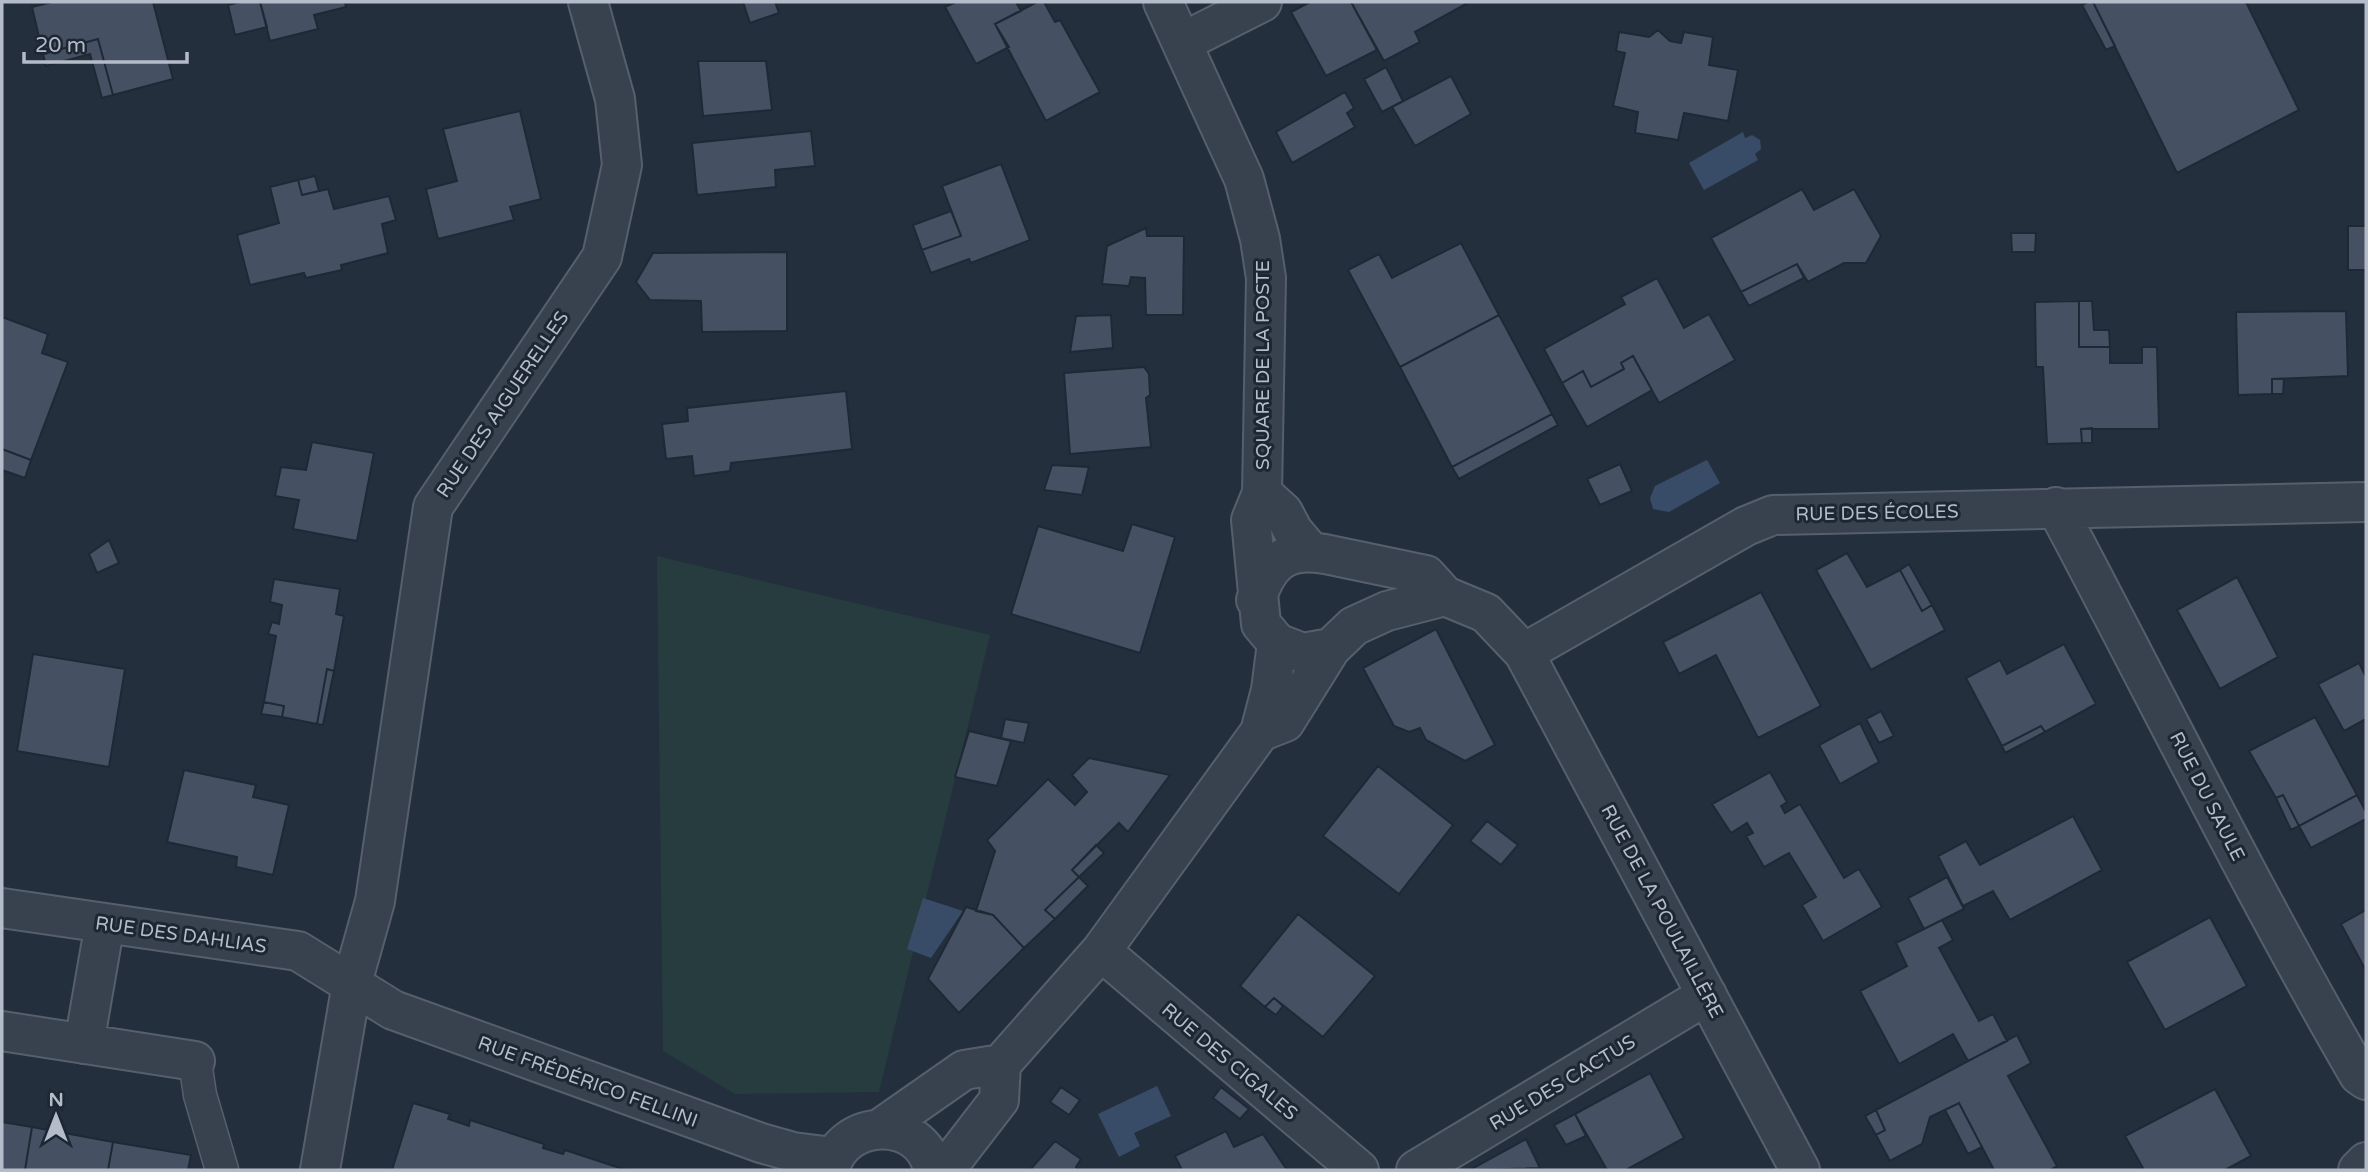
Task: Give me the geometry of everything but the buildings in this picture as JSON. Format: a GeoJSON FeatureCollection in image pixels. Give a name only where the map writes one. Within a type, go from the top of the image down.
{"type":"FeatureCollection","features":[{"type":"Feature","properties":{"kind":"street","name":"RUE DES AIGUERELLES"},"geometry":{"type":"LineString","coordinates":[[320,1170],[352,983],[375,901],[433,507],[602,257],[622,165],[615,99],[588,2]]}},
{"type":"Feature","properties":{"kind":"street","name":"SQUARE DE LA POSTE"},"geometry":{"type":"LineString","coordinates":[[1001,1064],[1101,951],[1260,733],[1271,690],[1277,643],[1261,624],[1256,600],[1251,520],[1262,493],[1266,278],[1260,239],[1244,178],[1163,2]]}},
{"type":"Feature","properties":{"kind":"street"},"geometry":{"type":"LineString","coordinates":[[1183,42],[1262,2]]}},
{"type":"Feature","properties":{"kind":"street","name":"SQUARE DE LA POSTE"},"geometry":{"type":"LineString","coordinates":[[1260,733],[1285,722],[1342,637],[1360,605],[1356,583],[1344,565],[1318,552],[1293,531],[1283,512],[1262,493]]}},
{"type":"Feature","properties":{"kind":"street","name":"RUE DES ÉCOLES"},"geometry":{"type":"LineString","coordinates":[[1524,653],[1746,526],[1773,515],[2366,502]]}},
{"type":"Feature","properties":{"kind":"street","name":"RUE DU SAULE"},"geometry":{"type":"LineString","coordinates":[[2056,508],[2183,745],[2281,941],[2359,1075],[2366,1080]]}},
{"type":"Feature","properties":{"kind":"street"},"geometry":{"type":"LineString","coordinates":[[1256,600],[1264,574],[1284,556],[1318,552],[1426,575],[1445,596],[1486,613],[1524,653]]}},
{"type":"Feature","properties":{"kind":"street"},"geometry":{"type":"LineString","coordinates":[[1277,643],[1303,653],[1342,637],[1387,611],[1445,596]]}},
{"type":"Feature","properties":{"kind":"street","name":"RUE DE LA POULAILLÈRE"},"geometry":{"type":"LineString","coordinates":[[1524,653],[1800,1170]]}},
{"type":"Feature","properties":{"kind":"street","name":"RUE DES DAHLIAS"},"geometry":{"type":"LineString","coordinates":[[2,908],[299,951],[352,983]]}},
{"type":"Feature","properties":{"kind":"street"},"geometry":{"type":"LineString","coordinates":[[84,1044],[105,923]]}},
{"type":"Feature","properties":{"kind":"street","name":"RUE DES CIGALES"},"geometry":{"type":"LineString","coordinates":[[1101,951],[1359,1170]]}},
{"type":"Feature","properties":{"kind":"street","name":"RUE FRÉDÉRICO FELLINI"},"geometry":{"type":"LineString","coordinates":[[352,983],[393,1010],[710,1126],[831,1164]]}},
{"type":"Feature","properties":{"kind":"street","name":"RUE DES CACTUS"},"geometry":{"type":"LineString","coordinates":[[1416,1170],[1707,995]]}},
{"type":"Feature","properties":{"kind":"street"},"geometry":{"type":"LineString","coordinates":[[2,1031],[195,1061]]}},
{"type":"Feature","properties":{"kind":"street"},"geometry":{"type":"LineString","coordinates":[[831,1164],[844,1142],[859,1133],[880,1128],[964,1070],[1001,1064],[999,1100],[945,1170]]}},
{"type":"Feature","properties":{"kind":"street"},"geometry":{"type":"LineString","coordinates":[[880,1128],[904,1133],[919,1144],[933,1170]]}},
{"type":"Feature","properties":{"kind":"street"},"geometry":{"type":"LineString","coordinates":[[2358,1170],[2366,1162]]}},
{"type":"Feature","properties":{"kind":"lane"},"geometry":{"type":"LineString","coordinates":[[195,1061],[210,1136],[222,1170]]}},
{"type":"Feature","properties":{"kind":"green space"},"geometry":{"type":"Polygon","coordinates":[[[657,556],[990,635],[879,1092],[735,1094],[663,1051],[657,556]]]}},
{"type":"Feature","properties":{"kind":"water"},"geometry":{"type":"Polygon","coordinates":[[[1743,132],[1745,138],[1752,135],[1760,140],[1761,149],[1755,154],[1758,160],[1704,190],[1689,163],[1743,132]]]}},
{"type":"Feature","properties":{"kind":"water"},"geometry":{"type":"Polygon","coordinates":[[[1707,460],[1720,483],[1669,512],[1653,509],[1650,498],[1655,486],[1707,460]]]}},
{"type":"Feature","properties":{"kind":"water"},"geometry":{"type":"Polygon","coordinates":[[[923,898],[963,911],[931,958],[907,949],[923,898]]]}},
{"type":"Feature","properties":{"kind":"water"},"geometry":{"type":"Polygon","coordinates":[[[1157,1086],[1171,1116],[1134,1133],[1140,1146],[1119,1157],[1098,1114],[1157,1086]]]}}]}
